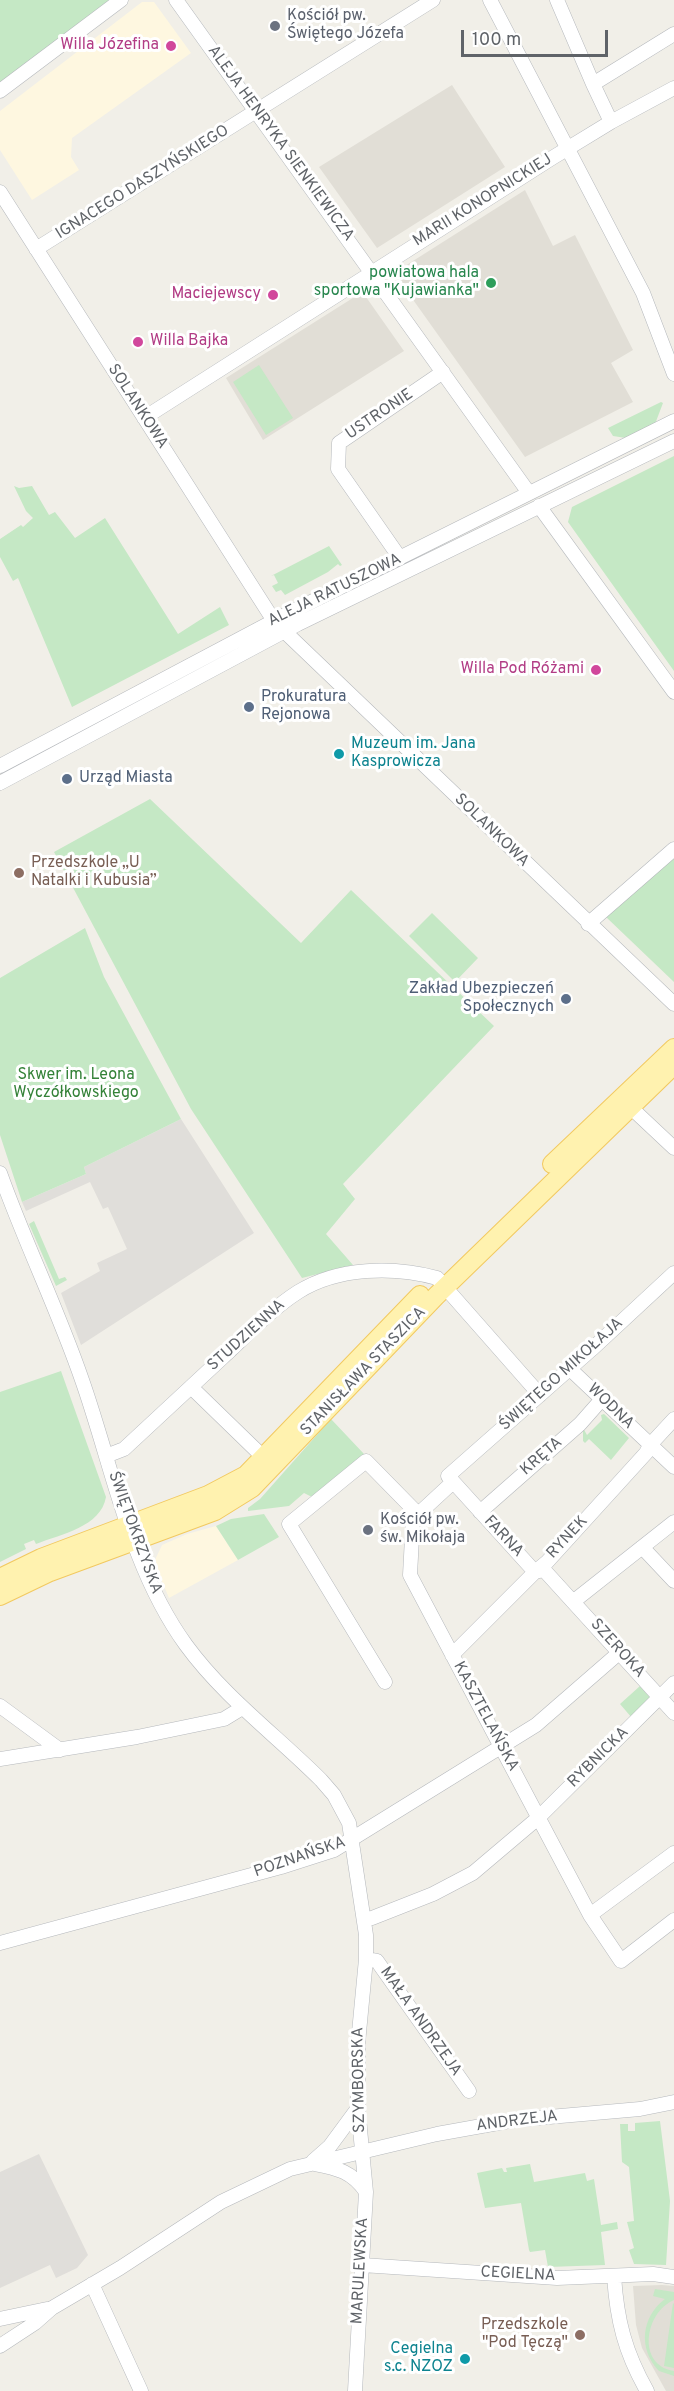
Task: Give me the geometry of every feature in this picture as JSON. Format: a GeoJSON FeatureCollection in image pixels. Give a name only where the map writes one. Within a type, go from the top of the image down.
{"type":"FeatureCollection","features":[{"type":"Feature","properties":{"kind":"main road","name":"STANISŁAWA STASZICA"},"geometry":{"type":"LineString","coordinates":[[0,1596],[208,1496],[246,1474],[624,1102],[674,1048]]}},
{"type":"Feature","properties":{"kind":"main road","name":"STANISŁAWA STASZICA"},"geometry":{"type":"LineString","coordinates":[[624,1102],[674,1065]]}},
{"type":"Feature","properties":{"kind":"main road","name":"STANISŁAWA STASZICA"},"geometry":{"type":"LineString","coordinates":[[0,1578],[41,1558],[132,1533]]}},
{"type":"Feature","properties":{"kind":"street"},"geometry":{"type":"LineString","coordinates":[[0,91],[121,0]]}},
{"type":"Feature","properties":{"kind":"street","name":"ALEJA HENRYKA SIENKIEWICZA"},"geometry":{"type":"LineString","coordinates":[[176,0],[530,493]]}},
{"type":"Feature","properties":{"kind":"street","name":"IGNACEGO DASZYŃSKIEGO"},"geometry":{"type":"LineString","coordinates":[[36,249],[433,0]]}},
{"type":"Feature","properties":{"kind":"street"},"geometry":{"type":"LineString","coordinates":[[490,0],[643,293],[674,374]]}},
{"type":"Feature","properties":{"kind":"street"},"geometry":{"type":"LineString","coordinates":[[557,0],[611,122]]}},
{"type":"Feature","properties":{"kind":"street"},"geometry":{"type":"LineString","coordinates":[[593,84],[674,34]]}},
{"type":"Feature","properties":{"kind":"street","name":"MARII KONOPNICKIEJ"},"geometry":{"type":"LineString","coordinates":[[144,418],[567,148],[674,88]]}},
{"type":"Feature","properties":{"kind":"street","name":"SOLANKOWA"},"geometry":{"type":"LineString","coordinates":[[0,192],[279,626],[674,1004]]}},
{"type":"Feature","properties":{"kind":"street","name":"USTRONIE"},"geometry":{"type":"LineString","coordinates":[[400,558],[338,469],[339,443],[443,372]]}},
{"type":"Feature","properties":{"kind":"street","name":"ALEJA RATUSZOWA"},"geometry":{"type":"LineString","coordinates":[[0,783],[8,767],[279,626],[400,558],[674,421]]}},
{"type":"Feature","properties":{"kind":"street","name":"ALEJA RATUSZOWA"},"geometry":{"type":"LineString","coordinates":[[279,626],[674,441]]}},
{"type":"Feature","properties":{"kind":"street"},"geometry":{"type":"LineString","coordinates":[[539,506],[674,692]]}},
{"type":"Feature","properties":{"kind":"street"},"geometry":{"type":"LineString","coordinates":[[588,924],[674,849]]}},
{"type":"Feature","properties":{"kind":"street"},"geometry":{"type":"LineString","coordinates":[[624,1102],[674,1148]]}},
{"type":"Feature","properties":{"kind":"street","name":"ŚWIĘTOKRZYSKA"},"geometry":{"type":"LineString","coordinates":[[0,1173],[75,1360],[132,1533],[154,1590],[185,1644],[214,1680],[311,1770],[334,1795],[347,1818],[353,1840]]}},
{"type":"Feature","properties":{"kind":"street","name":"STUDZIENNA"},"geometry":{"type":"LineString","coordinates":[[106,1456],[124,1449],[275,1309],[313,1285],[358,1272],[382,1270],[423,1274],[441,1283]]}},
{"type":"Feature","properties":{"kind":"street","name":"ŚWIĘTEGO MIKOŁAJA"},"geometry":{"type":"LineString","coordinates":[[418,1514],[450,1479],[674,1273]]}},
{"type":"Feature","properties":{"kind":"street"},"geometry":{"type":"LineString","coordinates":[[441,1283],[540,1395]]}},
{"type":"Feature","properties":{"kind":"street","name":"WODNA"},"geometry":{"type":"LineString","coordinates":[[570,1369],[650,1445]]}},
{"type":"Feature","properties":{"kind":"street"},"geometry":{"type":"LineString","coordinates":[[191,1387],[258,1452]]}},
{"type":"Feature","properties":{"kind":"street","name":"KRĘTA"},"geometry":{"type":"LineString","coordinates":[[480,1512],[579,1424],[602,1399]]}},
{"type":"Feature","properties":{"kind":"street","name":"RYNEK"},"geometry":{"type":"LineString","coordinates":[[534,1572],[547,1562],[674,1419]]}},
{"type":"Feature","properties":{"kind":"street"},"geometry":{"type":"LineString","coordinates":[[650,1445],[674,1467]]}},
{"type":"Feature","properties":{"kind":"street"},"geometry":{"type":"LineString","coordinates":[[385,1682],[289,1524],[366,1461],[418,1514]]}},
{"type":"Feature","properties":{"kind":"street","name":"FARNA"},"geometry":{"type":"LineString","coordinates":[[450,1479],[534,1572]]}},
{"type":"Feature","properties":{"kind":"street","name":"KASZTELAŃSKA"},"geometry":{"type":"LineString","coordinates":[[418,1514],[413,1519],[410,1575],[590,1915],[621,1961],[674,1920]]}},
{"type":"Feature","properties":{"kind":"street"},"geometry":{"type":"LineString","coordinates":[[574,1601],[674,1522]]}},
{"type":"Feature","properties":{"kind":"street"},"geometry":{"type":"LineString","coordinates":[[642,1547],[674,1581]]}},
{"type":"Feature","properties":{"kind":"street","name":"RYNEK"},"geometry":{"type":"LineString","coordinates":[[534,1572],[544,1570],[574,1601]]}},
{"type":"Feature","properties":{"kind":"street"},"geometry":{"type":"LineString","coordinates":[[452,1655],[534,1572]]}},
{"type":"Feature","properties":{"kind":"street","name":"SZEROKA"},"geometry":{"type":"LineString","coordinates":[[574,1601],[674,1713]]}},
{"type":"Feature","properties":{"kind":"street","name":"POZNAŃSKA"},"geometry":{"type":"LineString","coordinates":[[0,1943],[281,1868],[334,1850],[536,1725],[620,1652]]}},
{"type":"Feature","properties":{"kind":"street","name":"RYBNICKA"},"geometry":{"type":"LineString","coordinates":[[365,1919],[433,1894],[464,1879],[509,1845],[674,1683]]}},
{"type":"Feature","properties":{"kind":"street"},"geometry":{"type":"LineString","coordinates":[[0,1706],[60,1750]]}},
{"type":"Feature","properties":{"kind":"street"},"geometry":{"type":"LineString","coordinates":[[0,1760],[224,1719],[242,1707]]}},
{"type":"Feature","properties":{"kind":"street","name":"SZYMBORSKA"},"geometry":{"type":"LineString","coordinates":[[0,2346],[35,2323],[52,2308],[221,2202],[290,2169],[362,2152],[358,2108],[358,2043],[366,1959],[365,1919],[353,1840]]}},
{"type":"Feature","properties":{"kind":"street"},"geometry":{"type":"LineString","coordinates":[[590,1915],[674,1853]]}},
{"type":"Feature","properties":{"kind":"street","name":"MAŁA ANDRZEJA"},"geometry":{"type":"LineString","coordinates":[[366,1959],[377,1961],[469,2091]]}},
{"type":"Feature","properties":{"kind":"street","name":"ANDRZEJA"},"geometry":{"type":"LineString","coordinates":[[362,2152],[437,2134],[516,2120],[640,2109],[674,2102]]}},
{"type":"Feature","properties":{"kind":"street"},"geometry":{"type":"LineString","coordinates":[[310,2163],[330,2146],[358,2108]]}},
{"type":"Feature","properties":{"kind":"street","name":"MARULEWSKA"},"geometry":{"type":"LineString","coordinates":[[355,2391],[366,2192],[362,2152]]}},
{"type":"Feature","properties":{"kind":"street"},"geometry":{"type":"LineString","coordinates":[[310,2163],[346,2172],[356,2179],[366,2192]]}},
{"type":"Feature","properties":{"kind":"street","name":"CEGIELNA"},"geometry":{"type":"LineString","coordinates":[[362,2265],[557,2278],[653,2274],[674,2277]]}},
{"type":"Feature","properties":{"kind":"street"},"geometry":{"type":"LineString","coordinates":[[614,2276],[624,2343],[647,2391]]}},
{"type":"Feature","properties":{"kind":"street"},"geometry":{"type":"LineString","coordinates":[[92,2284],[141,2391]]}},
{"type":"Feature","properties":{"kind":"street","name":"SZYMBORSKA"},"geometry":{"type":"LineString","coordinates":[[0,2319],[52,2308]]}},
{"type":"Feature","properties":{"kind":"shaded area"},"geometry":{"type":"Polygon","coordinates":[[[142,2],[154,2],[191,53],[72,138],[71,157],[79,170],[32,200],[0,150],[0,111],[142,2]]]}},
{"type":"Feature","properties":{"kind":"shaded area"},"geometry":{"type":"Polygon","coordinates":[[[452,85],[505,167],[377,248],[319,167],[452,85]]]}},
{"type":"Feature","properties":{"kind":"shaded area"},"geometry":{"type":"Polygon","coordinates":[[[525,190],[553,246],[575,235],[633,350],[611,363],[633,402],[525,457],[394,273],[525,190]]]}},
{"type":"Feature","properties":{"kind":"shaded area"},"geometry":{"type":"Polygon","coordinates":[[[361,295],[366,297],[404,351],[263,440],[226,378],[361,295]]]}},
{"type":"Feature","properties":{"kind":"shaded area"},"geometry":{"type":"Polygon","coordinates":[[[181,1119],[254,1233],[81,1345],[61,1293],[100,1271],[97,1263],[127,1249],[108,1207],[103,1209],[90,1182],[26,1211],[22,1202],[86,1174],[84,1167],[181,1119]]]}},
{"type":"Feature","properties":{"kind":"shaded area"},"geometry":{"type":"Polygon","coordinates":[[[216,1526],[238,1560],[169,1598],[154,1562],[162,1545],[187,1534],[216,1526]]]}},
{"type":"Feature","properties":{"kind":"shaded area"},"geometry":{"type":"Polygon","coordinates":[[[39,2154],[88,2255],[77,2268],[56,2278],[50,2265],[0,2288],[0,2172],[39,2154]]]}},
{"type":"Feature","properties":{"kind":"shaded area"},"geometry":{"type":"Polygon","coordinates":[[[633,2286],[674,2286],[674,2391],[666,2391],[642,2348],[636,2325],[633,2286]]]}},
{"type":"Feature","properties":{"kind":"green space"},"geometry":{"type":"Polygon","coordinates":[[[0,0],[111,0],[0,83],[0,0]]]}},
{"type":"Feature","properties":{"kind":"green space"},"geometry":{"type":"Polygon","coordinates":[[[259,365],[293,418],[266,435],[233,382],[259,365]]]}},
{"type":"Feature","properties":{"kind":"green space"},"geometry":{"type":"Polygon","coordinates":[[[663,403],[655,424],[626,438],[613,436],[608,428],[663,403]]]}},
{"type":"Feature","properties":{"kind":"green space"},"geometry":{"type":"Polygon","coordinates":[[[674,456],[674,671],[568,522],[572,507],[674,456]]]}},
{"type":"Feature","properties":{"kind":"green space"},"geometry":{"type":"Polygon","coordinates":[[[14,486],[19,488],[32,486],[49,515],[55,512],[75,538],[105,518],[178,634],[220,607],[229,625],[72,707],[18,578],[13,581],[0,557],[0,539],[21,525],[23,527],[33,518],[26,511],[14,486]]]}},
{"type":"Feature","properties":{"kind":"green space"},"geometry":{"type":"Polygon","coordinates":[[[329,546],[342,565],[338,564],[328,572],[285,595],[281,590],[276,592],[272,586],[278,583],[274,575],[271,576],[329,546]]]}},
{"type":"Feature","properties":{"kind":"green space"},"geometry":{"type":"Polygon","coordinates":[[[150,799],[301,943],[351,890],[494,1026],[343,1184],[355,1199],[326,1234],[353,1265],[302,1278],[191,1109],[54,852],[150,799]]]}},
{"type":"Feature","properties":{"kind":"green space"},"geometry":{"type":"Polygon","coordinates":[[[674,856],[674,982],[606,917],[674,856]]]}},
{"type":"Feature","properties":{"kind":"green space"},"geometry":{"type":"Polygon","coordinates":[[[432,913],[478,958],[455,982],[409,936],[432,913]]]}},
{"type":"Feature","properties":{"kind":"green space","name":"Skwer im. Leona Wyczółkowskiego"},"geometry":{"type":"Polygon","coordinates":[[[85,928],[104,977],[181,1119],[84,1167],[86,1174],[22,1202],[0,1135],[0,978],[85,928]]]}},
{"type":"Feature","properties":{"kind":"green space"},"geometry":{"type":"Polygon","coordinates":[[[34,1221],[59,1279],[65,1277],[67,1280],[56,1286],[29,1224],[34,1221]]]}},
{"type":"Feature","properties":{"kind":"green space"},"geometry":{"type":"Polygon","coordinates":[[[61,1371],[106,1497],[103,1507],[96,1516],[78,1528],[36,1544],[34,1540],[24,1544],[26,1549],[0,1562],[0,1392],[61,1371]]]}},
{"type":"Feature","properties":{"kind":"green space"},"geometry":{"type":"Polygon","coordinates":[[[604,1414],[629,1438],[611,1460],[589,1439],[585,1443],[583,1441],[583,1428],[587,1435],[602,1420],[601,1415],[604,1414]]]}},
{"type":"Feature","properties":{"kind":"green space"},"geometry":{"type":"Polygon","coordinates":[[[331,1419],[365,1455],[312,1497],[304,1493],[289,1506],[248,1511],[248,1508],[260,1499],[331,1419]]]}},
{"type":"Feature","properties":{"kind":"green space"},"geometry":{"type":"Polygon","coordinates":[[[264,1514],[279,1537],[238,1560],[216,1526],[231,1519],[264,1514]]]}},
{"type":"Feature","properties":{"kind":"green space"},"geometry":{"type":"Polygon","coordinates":[[[640,1686],[652,1700],[632,1718],[620,1704],[640,1686]]]}},
{"type":"Feature","properties":{"kind":"green space"},"geometry":{"type":"Polygon","coordinates":[[[660,2121],[670,2201],[666,2265],[634,2264],[629,2250],[634,2248],[627,2222],[634,2221],[629,2167],[622,2162],[620,2124],[628,2124],[628,2131],[635,2131],[635,2123],[660,2121]]]}},
{"type":"Feature","properties":{"kind":"green space"},"geometry":{"type":"Polygon","coordinates":[[[530,2164],[534,2182],[585,2173],[587,2181],[594,2179],[601,2225],[617,2222],[618,2229],[601,2232],[605,2265],[548,2267],[545,2250],[530,2252],[529,2250],[521,2203],[485,2208],[477,2173],[502,2168],[504,2172],[507,2172],[506,2168],[530,2164]]]}},
{"type":"Feature","properties":{"kind":"green space"},"geometry":{"type":"Polygon","coordinates":[[[655,2289],[674,2292],[674,2300],[656,2315],[649,2338],[654,2359],[662,2367],[674,2371],[674,2376],[659,2371],[652,2362],[645,2343],[647,2324],[651,2315],[665,2299],[653,2296],[655,2289]]]}},
{"type":"Feature","properties":{"kind":"green space"},"geometry":{"type":"Polygon","coordinates":[[[674,2304],[674,2368],[664,2366],[674,2304]]]}},
{"type":"Feature","properties":{"kind":"place","name":"Kościół pw. Świętego Józefa"},"geometry":{"type":"Point","coordinates":[275,26]}},
{"type":"Feature","properties":{"kind":"place","name":"Willa Józefina"},"geometry":{"type":"Point","coordinates":[171,46]}},
{"type":"Feature","properties":{"kind":"place","name":"powiatowa hala sportowa \"Kujawianka\""},"geometry":{"type":"Point","coordinates":[491,283]}},
{"type":"Feature","properties":{"kind":"place","name":"Maciejewscy"},"geometry":{"type":"Point","coordinates":[273,295]}},
{"type":"Feature","properties":{"kind":"place","name":"Willa Bajka"},"geometry":{"type":"Point","coordinates":[138,342]}},
{"type":"Feature","properties":{"kind":"place","name":"Willa Pod Różami"},"geometry":{"type":"Point","coordinates":[596,670]}},
{"type":"Feature","properties":{"kind":"place","name":"Prokuratura Rejonowa"},"geometry":{"type":"Point","coordinates":[249,707]}},
{"type":"Feature","properties":{"kind":"place","name":"Muzeum im. Jana Kasprowicza"},"geometry":{"type":"Point","coordinates":[339,754]}},
{"type":"Feature","properties":{"kind":"place","name":"Urząd Miasta"},"geometry":{"type":"Point","coordinates":[67,779]}},
{"type":"Feature","properties":{"kind":"place","name":"Przedszkole „U Natalki i Kubusia”"},"geometry":{"type":"Point","coordinates":[19,873]}},
{"type":"Feature","properties":{"kind":"place","name":"Zakład Ubezpieczeń Społecznych"},"geometry":{"type":"Point","coordinates":[566,999]}},
{"type":"Feature","properties":{"kind":"place","name":"Kościół pw. św. Mikołaja"},"geometry":{"type":"Point","coordinates":[368,1530]}},
{"type":"Feature","properties":{"kind":"place","name":"Przedszkole \"Pod Tęczą\""},"geometry":{"type":"Point","coordinates":[580,2335]}},
{"type":"Feature","properties":{"kind":"place","name":"Cegielna s.c. NZOZ"},"geometry":{"type":"Point","coordinates":[465,2359]}}]}
